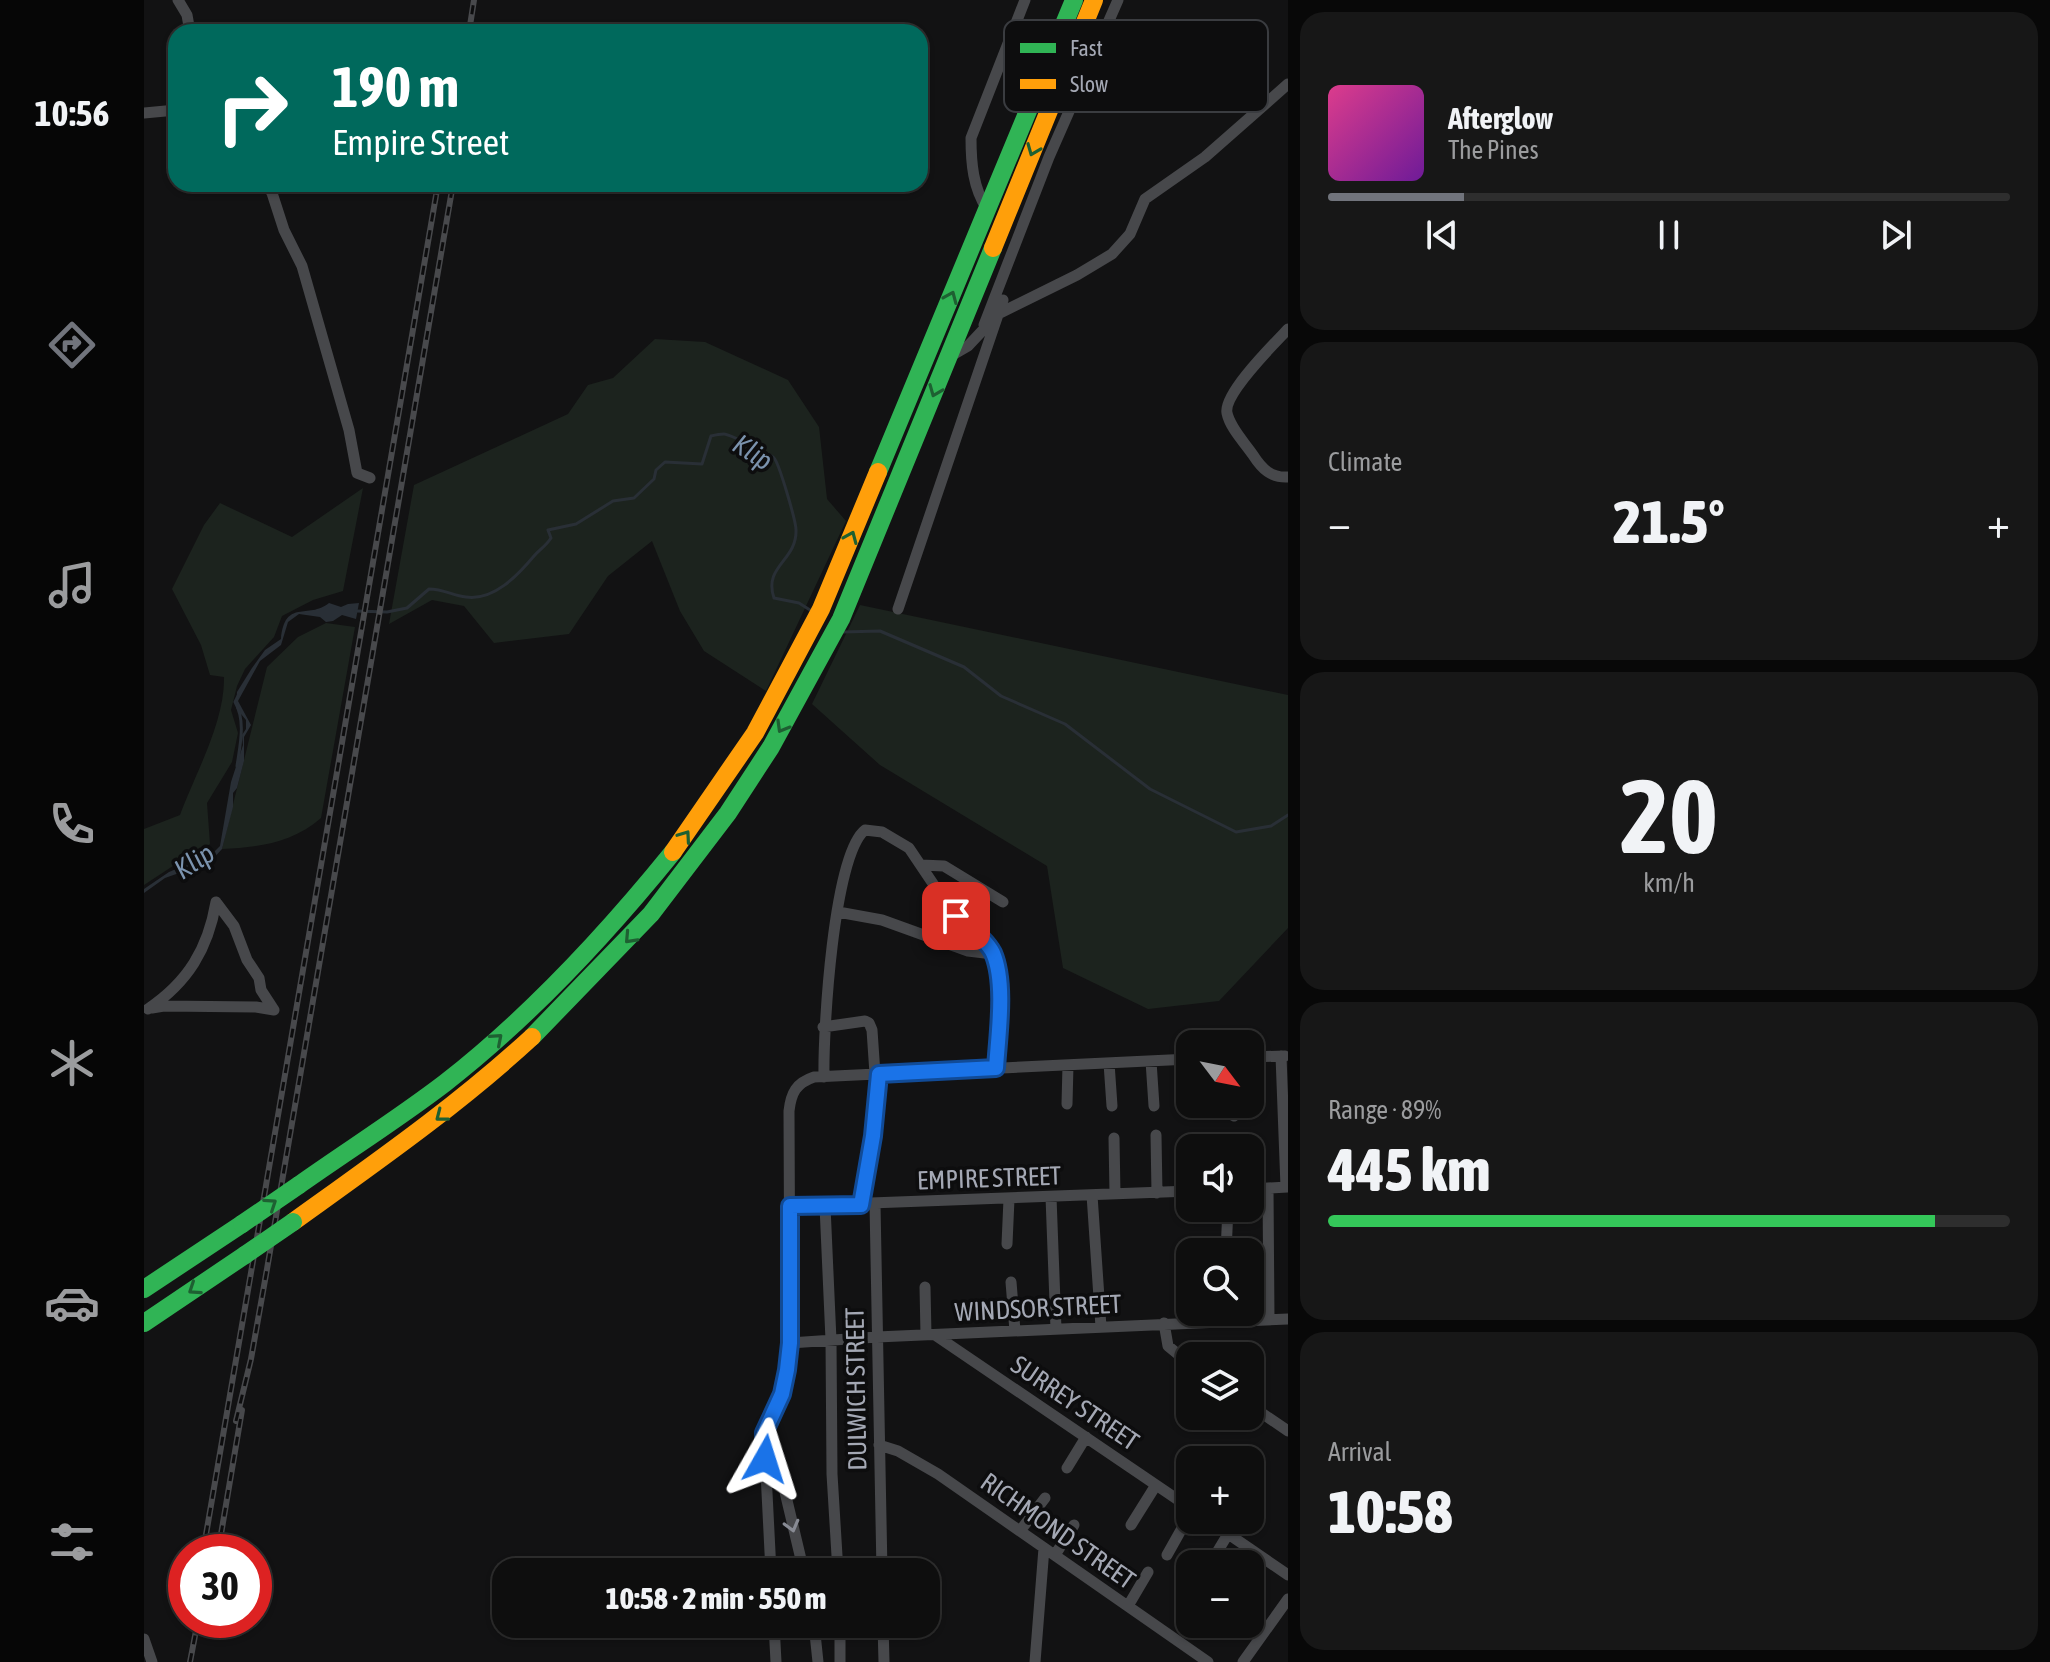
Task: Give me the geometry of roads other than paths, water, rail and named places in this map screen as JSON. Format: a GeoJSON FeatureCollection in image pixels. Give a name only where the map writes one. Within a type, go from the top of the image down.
{"type":"FeatureCollection","features":[{"type":"Feature","properties":{"kind":"highway"},"geometry":{"type":"LineString","coordinates":[[1066,20],[1074,0]]}},
{"type":"Feature","properties":{"kind":"highway"},"geometry":{"type":"LineString","coordinates":[[1086,20],[1094,0]]}},
{"type":"Feature","properties":{"kind":"highway"},"geometry":{"type":"LineString","coordinates":[[144,1289],[379,1131],[466,1066],[579,963],[637,897],[700,815],[755,733],[821,609],[1028,112]]}},
{"type":"Feature","properties":{"kind":"highway"},"geometry":{"type":"LineString","coordinates":[[144,1323],[403,1145],[464,1097],[600,971],[651,914],[718,828],[771,747],[841,619],[1049,112]]}},
{"type":"Feature","properties":{"kind":"street"},"geometry":{"type":"LineString","coordinates":[[178,0],[189,24]]}},
{"type":"Feature","properties":{"kind":"street"},"geometry":{"type":"LineString","coordinates":[[1017,20],[1025,0]]}},
{"type":"Feature","properties":{"kind":"street"},"geometry":{"type":"LineString","coordinates":[[1109,20],[1118,0]]}},
{"type":"Feature","properties":{"kind":"street"},"geometry":{"type":"LineString","coordinates":[[988,209],[978,195],[971,138],[1004,54]]}},
{"type":"Feature","properties":{"kind":"street"},"geometry":{"type":"LineString","coordinates":[[1268,102],[1288,84]]}},
{"type":"Feature","properties":{"kind":"street"},"geometry":{"type":"LineString","coordinates":[[144,113],[168,111]]}},
{"type":"Feature","properties":{"kind":"street"},"geometry":{"type":"LineString","coordinates":[[982,332],[1069,112]]}},
{"type":"Feature","properties":{"kind":"street"},"geometry":{"type":"LineString","coordinates":[[949,357],[968,346],[998,314],[1112,254],[1130,234],[1145,199],[1205,157],[1256,112]]}},
{"type":"Feature","properties":{"kind":"street"},"geometry":{"type":"LineString","coordinates":[[271,192],[284,230],[302,266],[349,430],[357,473],[370,478]]}},
{"type":"Feature","properties":{"kind":"street"},"geometry":{"type":"LineString","coordinates":[[898,609],[1003,300]]}},
{"type":"Feature","properties":{"kind":"street"},"geometry":{"type":"LineString","coordinates":[[1288,329],[1230,396],[1226,405],[1228,417],[1265,471],[1277,477],[1288,477]]}},
{"type":"Feature","properties":{"kind":"street"},"geometry":{"type":"LineString","coordinates":[[824,1077],[823,1027],[838,912],[855,843],[865,830],[882,832],[909,848],[944,900],[993,954],[999,993],[996,1068]]}},
{"type":"Feature","properties":{"kind":"street"},"geometry":{"type":"LineString","coordinates":[[921,865],[944,866],[1003,902]]}},
{"type":"Feature","properties":{"kind":"street"},"geometry":{"type":"LineString","coordinates":[[216,902],[234,926],[247,960],[259,978],[261,990],[274,1010],[184,1006],[146,1010],[166,997],[191,971],[207,936],[216,902]]}},
{"type":"Feature","properties":{"kind":"street"},"geometry":{"type":"LineString","coordinates":[[838,912],[882,920],[957,948],[993,954]]}},
{"type":"Feature","properties":{"kind":"street"},"geometry":{"type":"LineString","coordinates":[[823,1027],[865,1021],[872,1030],[877,1074],[873,1136],[861,1205]]}},
{"type":"Feature","properties":{"kind":"street"},"geometry":{"type":"LineString","coordinates":[[1264,1057],[1285,1056],[1287,1187],[1264,1188]]}},
{"type":"Feature","properties":{"kind":"street"},"geometry":{"type":"LineString","coordinates":[[770,1558],[764,1433],[786,1382],[790,1343],[790,1101],[801,1083],[814,1077],[1176,1060]]}},
{"type":"Feature","properties":{"kind":"street"},"geometry":{"type":"LineString","coordinates":[[1151,1061],[1154,1106]]}},
{"type":"Feature","properties":{"kind":"street"},"geometry":{"type":"LineString","coordinates":[[1109,1063],[1112,1106]]}},
{"type":"Feature","properties":{"kind":"street"},"geometry":{"type":"LineString","coordinates":[[1067,1104],[1068,1065]]}},
{"type":"Feature","properties":{"kind":"street"},"geometry":{"type":"LineString","coordinates":[[1156,1135],[1157,1193]]}},
{"type":"Feature","properties":{"kind":"street"},"geometry":{"type":"LineString","coordinates":[[1114,1138],[1115,1194]]}},
{"type":"Feature","properties":{"kind":"street"},"geometry":{"type":"LineString","coordinates":[[1268,1188],[1269,1320]]}},
{"type":"Feature","properties":{"kind":"street","name":"EMPIRE STREET"},"geometry":{"type":"LineString","coordinates":[[790,1206],[1176,1192]]}},
{"type":"Feature","properties":{"kind":"street"},"geometry":{"type":"LineString","coordinates":[[1092,1195],[1101,1327]]}},
{"type":"Feature","properties":{"kind":"street"},"geometry":{"type":"LineString","coordinates":[[1051,1197],[1056,1329]]}},
{"type":"Feature","properties":{"kind":"street"},"geometry":{"type":"LineString","coordinates":[[1007,1244],[1009,1199]]}},
{"type":"Feature","properties":{"kind":"street","name":"DULWICH STREET"},"geometry":{"type":"LineString","coordinates":[[875,1204],[882,1558]]}},
{"type":"Feature","properties":{"kind":"street"},"geometry":{"type":"LineString","coordinates":[[825,1206],[837,1558]]}},
{"type":"Feature","properties":{"kind":"street"},"geometry":{"type":"LineString","coordinates":[[1011,1282],[1015,1331]]}},
{"type":"Feature","properties":{"kind":"street"},"geometry":{"type":"LineString","coordinates":[[925,1287],[930,1335]]}},
{"type":"Feature","properties":{"kind":"street","name":"WINDSOR STREET"},"geometry":{"type":"LineString","coordinates":[[1264,1320],[1288,1319]]}},
{"type":"Feature","properties":{"kind":"street","name":"WINDSOR STREET"},"geometry":{"type":"LineString","coordinates":[[790,1343],[1176,1322]]}},
{"type":"Feature","properties":{"kind":"street"},"geometry":{"type":"LineString","coordinates":[[1164,1323],[1168,1346],[1176,1353]]}},
{"type":"Feature","properties":{"kind":"street","name":"SURREY STREET"},"geometry":{"type":"LineString","coordinates":[[930,1335],[1176,1499]]}},
{"type":"Feature","properties":{"kind":"street"},"geometry":{"type":"LineString","coordinates":[[1264,1415],[1288,1431]]}},
{"type":"Feature","properties":{"kind":"street"},"geometry":{"type":"LineString","coordinates":[[766,1426],[801,1558]]}},
{"type":"Feature","properties":{"kind":"street"},"geometry":{"type":"LineString","coordinates":[[1067,1468],[1086,1437]]}},
{"type":"Feature","properties":{"kind":"street","name":"RICHMOND STREET"},"geometry":{"type":"LineString","coordinates":[[879,1445],[915,1460],[1208,1662]]}},
{"type":"Feature","properties":{"kind":"street"},"geometry":{"type":"LineString","coordinates":[[1131,1525],[1156,1485]]}},
{"type":"Feature","properties":{"kind":"street"},"geometry":{"type":"LineString","coordinates":[[1020,1531],[1045,1498]]}},
{"type":"Feature","properties":{"kind":"street"},"geometry":{"type":"LineString","coordinates":[[1055,1555],[1074,1525]]}},
{"type":"Feature","properties":{"kind":"street"},"geometry":{"type":"LineString","coordinates":[[1167,1555],[1179,1534]]}},
{"type":"Feature","properties":{"kind":"street"},"geometry":{"type":"LineString","coordinates":[[1218,1550],[1228,1534],[1288,1575]]}},
{"type":"Feature","properties":{"kind":"street"},"geometry":{"type":"LineString","coordinates":[[1035,1662],[1044,1548]]}},
{"type":"Feature","properties":{"kind":"street"},"geometry":{"type":"LineString","coordinates":[[1128,1606],[1148,1572]]}},
{"type":"Feature","properties":{"kind":"street"},"geometry":{"type":"LineString","coordinates":[[1243,1662],[1288,1599]]}},
{"type":"Feature","properties":{"kind":"street"},"geometry":{"type":"LineString","coordinates":[[775,1638],[776,1662]]}},
{"type":"Feature","properties":{"kind":"street"},"geometry":{"type":"LineString","coordinates":[[815,1638],[818,1662]]}},
{"type":"Feature","properties":{"kind":"street"},"geometry":{"type":"LineString","coordinates":[[840,1638],[840,1662]]}},
{"type":"Feature","properties":{"kind":"street"},"geometry":{"type":"LineString","coordinates":[[883,1638],[884,1662]]}},
{"type":"Feature","properties":{"kind":"street"},"geometry":{"type":"LineString","coordinates":[[144,1639],[152,1662]]}},
{"type":"Feature","properties":{"kind":"waterway","name":"Klip"},"geometry":{"type":"LineString","coordinates":[[356,611],[387,612],[407,608],[429,589],[466,597],[496,591],[547,543],[551,538],[548,530],[576,524],[613,501],[634,498],[654,479],[656,470],[665,462],[702,464],[711,436],[724,434],[765,453],[776,462],[796,530],[795,541],[773,578],[774,598],[799,603],[810,610]]}},
{"type":"Feature","properties":{"kind":"waterway","name":"Klip"},"geometry":{"type":"LineString","coordinates":[[843,632],[880,631],[964,667],[1001,696],[1065,724],[1150,789],[1236,832],[1271,826],[1288,815]]}},
{"type":"Feature","properties":{"kind":"waterway","name":"Klip"},"geometry":{"type":"LineString","coordinates":[[237,766],[241,733],[235,702],[238,696]]}},
{"type":"Feature","properties":{"kind":"railway"},"geometry":{"type":"LineString","coordinates":[[470,24],[474,0]]}},
{"type":"Feature","properties":{"kind":"railway"},"geometry":{"type":"LineString","coordinates":[[206,1534],[437,192]]}},
{"type":"Feature","properties":{"kind":"railway"},"geometry":{"type":"LineString","coordinates":[[236,1421],[267,1269],[452,192]]}},
{"type":"Feature","properties":{"kind":"railway"},"geometry":{"type":"LineString","coordinates":[[221,1534],[242,1410]]}},
{"type":"Feature","properties":{"kind":"railway"},"geometry":{"type":"LineString","coordinates":[[190,1662],[195,1638]]}}]}
